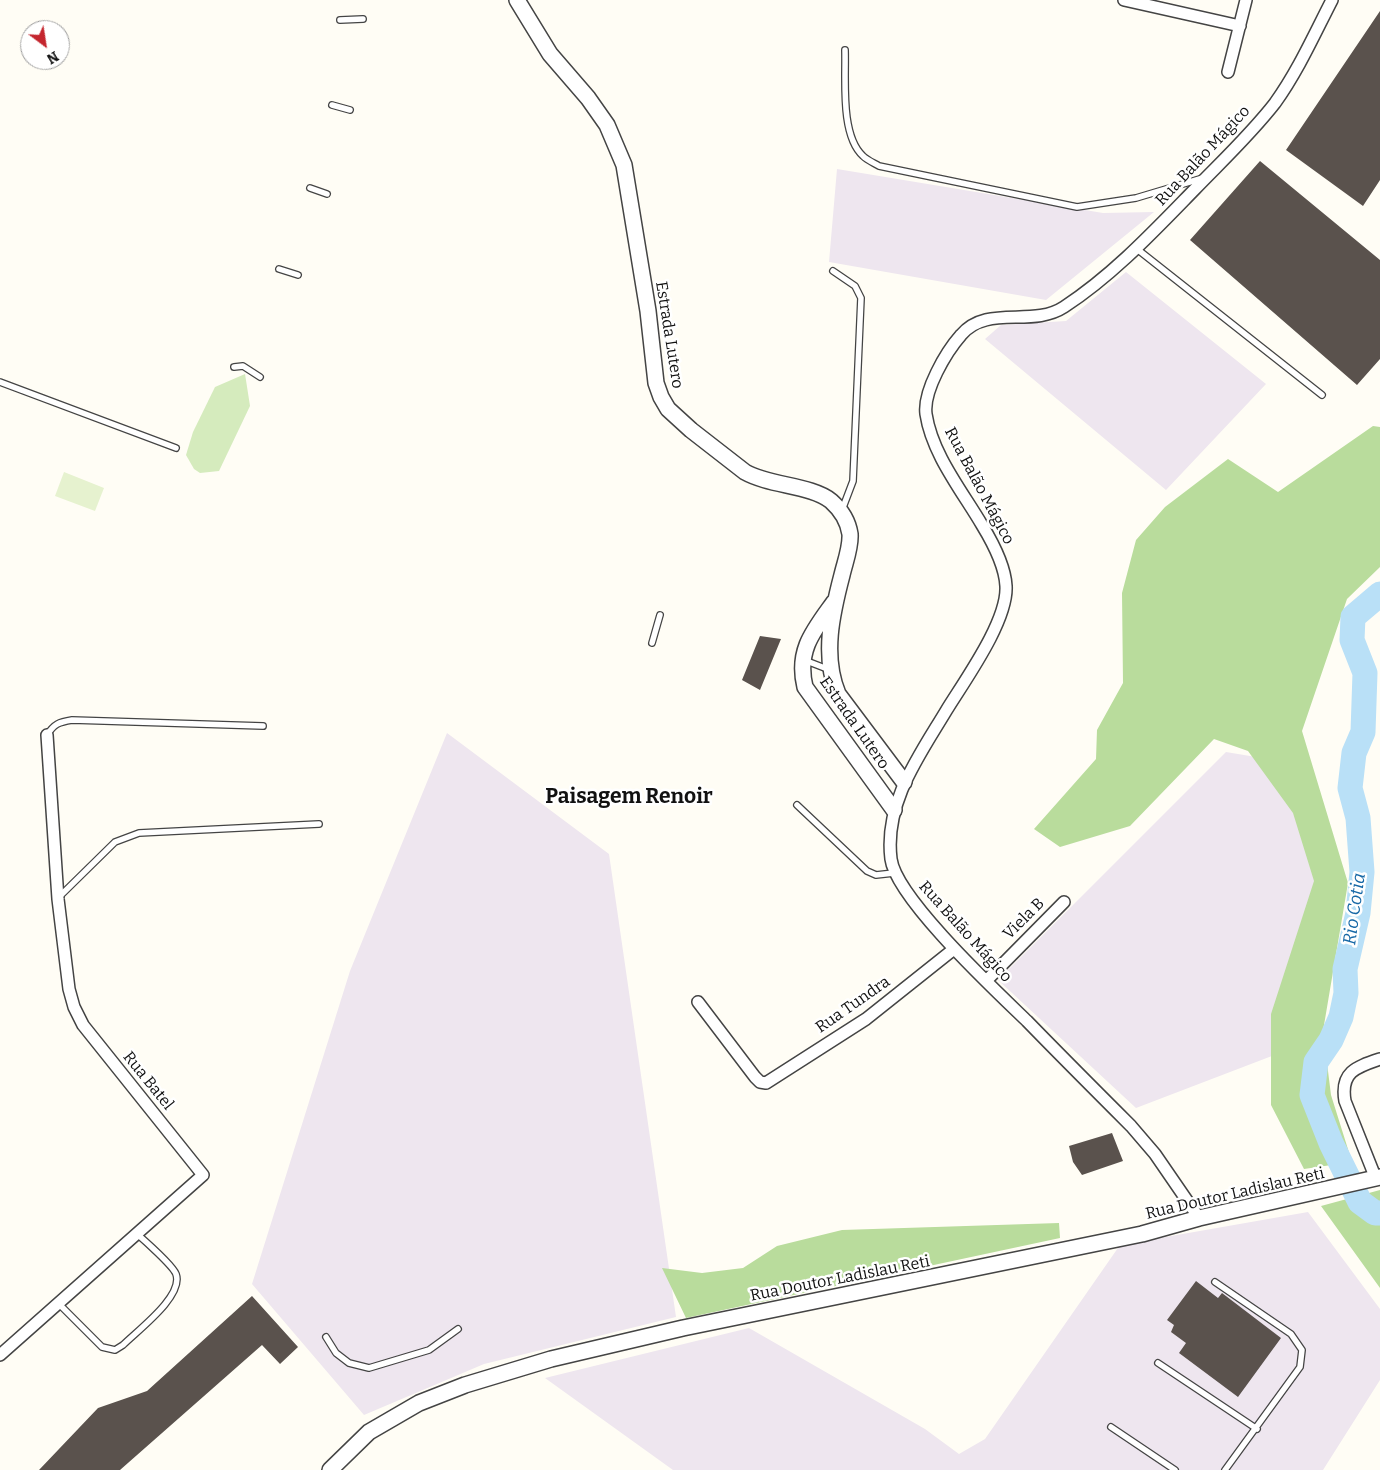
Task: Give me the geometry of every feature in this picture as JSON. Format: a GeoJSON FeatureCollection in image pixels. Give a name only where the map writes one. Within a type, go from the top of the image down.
{"type":"FeatureCollection","features":[{"type":"Feature","properties":{"kind":"street","name":"Estrada Lutero"},"geometry":{"type":"LineString","coordinates":[[517,0],[550,54],[588,98],[616,144],[624,165],[648,310],[656,383],[668,409],[745,472],[759,480],[819,494],[831,501],[841,512],[847,523],[850,535],[835,600],[829,651],[830,670],[838,694],[904,782]]}},
{"type":"Feature","properties":{"kind":"street"},"geometry":{"type":"LineString","coordinates":[[1124,0],[1155,4],[1240,26]]}},
{"type":"Feature","properties":{"kind":"street"},"geometry":{"type":"LineString","coordinates":[[1228,72],[1246,0]]}},
{"type":"Feature","properties":{"kind":"street","name":"Rua Balão Mágico"},"geometry":{"type":"LineString","coordinates":[[1199,1218],[1155,1154],[1131,1126],[954,949],[903,888],[894,873],[890,857],[894,810],[904,782],[990,638],[1004,607],[1006,589],[1003,569],[990,538],[940,453],[930,430],[925,410],[929,391],[940,366],[961,334],[974,323],[989,318],[1047,316],[1063,307],[1136,249],[1208,177],[1274,103],[1298,68],[1332,0]]}},
{"type":"Feature","properties":{"kind":"street","name":"Estrada Lutero"},"geometry":{"type":"LineString","coordinates":[[835,600],[815,629],[802,658],[805,687],[894,810]]}},
{"type":"Feature","properties":{"kind":"street","name":"Rua Batel"},"geometry":{"type":"LineString","coordinates":[[0,1355],[203,1175],[83,1025],[74,1007],[58,899],[47,735]]}},
{"type":"Feature","properties":{"kind":"street","name":"Viela B"},"geometry":{"type":"LineString","coordinates":[[986,981],[1064,902]]}},
{"type":"Feature","properties":{"kind":"street","name":"Rua Tundra"},"geometry":{"type":"LineString","coordinates":[[698,1002],[755,1077],[760,1082],[766,1083],[866,1019],[954,949]]}},
{"type":"Feature","properties":{"kind":"street"},"geometry":{"type":"LineString","coordinates":[[1374,1179],[1345,1101],[1343,1088],[1346,1076],[1356,1069],[1380,1059]]}},
{"type":"Feature","properties":{"kind":"street","name":"Rua Doutor Ladislau Reti"},"geometry":{"type":"LineString","coordinates":[[330,1470],[369,1432],[420,1403],[465,1384],[542,1361],[683,1328],[1142,1234],[1199,1218],[1374,1179]]}},
{"type":"Feature","properties":{"kind":"lane"},"geometry":{"type":"LineString","coordinates":[[340,20],[363,19]]}},
{"type":"Feature","properties":{"kind":"lane"},"geometry":{"type":"LineString","coordinates":[[845,50],[848,124],[853,142],[863,156],[879,166],[1078,207],[1136,198],[1208,177]]}},
{"type":"Feature","properties":{"kind":"lane"},"geometry":{"type":"LineString","coordinates":[[332,105],[350,110]]}},
{"type":"Feature","properties":{"kind":"lane"},"geometry":{"type":"LineString","coordinates":[[310,188],[327,194]]}},
{"type":"Feature","properties":{"kind":"lane"},"geometry":{"type":"LineString","coordinates":[[1136,249],[1322,395]]}},
{"type":"Feature","properties":{"kind":"lane"},"geometry":{"type":"LineString","coordinates":[[280,269],[298,275]]}},
{"type":"Feature","properties":{"kind":"lane"},"geometry":{"type":"LineString","coordinates":[[832,271],[854,286],[861,298],[853,480],[841,512]]}},
{"type":"Feature","properties":{"kind":"lane"},"geometry":{"type":"LineString","coordinates":[[234,366],[243,366],[260,377]]}},
{"type":"Feature","properties":{"kind":"lane"},"geometry":{"type":"LineString","coordinates":[[0,382],[176,448]]}},
{"type":"Feature","properties":{"kind":"lane"},"geometry":{"type":"LineString","coordinates":[[652,643],[660,616]]}},
{"type":"Feature","properties":{"kind":"lane"},"geometry":{"type":"LineString","coordinates":[[802,658],[830,670]]}},
{"type":"Feature","properties":{"kind":"lane"},"geometry":{"type":"LineString","coordinates":[[47,735],[53,726],[60,722],[72,720],[263,726]]}},
{"type":"Feature","properties":{"kind":"lane"},"geometry":{"type":"LineString","coordinates":[[797,805],[867,871],[876,875],[894,873]]}},
{"type":"Feature","properties":{"kind":"lane"},"geometry":{"type":"LineString","coordinates":[[58,899],[114,842],[139,832],[319,824]]}},
{"type":"Feature","properties":{"kind":"lane"},"geometry":{"type":"LineString","coordinates":[[58,1303],[102,1346],[115,1350],[123,1345],[172,1297],[178,1286],[176,1273],[136,1233]]}},
{"type":"Feature","properties":{"kind":"lane"},"geometry":{"type":"LineString","coordinates":[[1215,1282],[1291,1334],[1302,1350],[1300,1367],[1257,1429],[1225,1470]]}},
{"type":"Feature","properties":{"kind":"lane"},"geometry":{"type":"LineString","coordinates":[[326,1337],[336,1353],[349,1363],[369,1368],[428,1350],[458,1329]]}},
{"type":"Feature","properties":{"kind":"lane"},"geometry":{"type":"LineString","coordinates":[[1158,1363],[1257,1429]]}},
{"type":"Feature","properties":{"kind":"lane"},"geometry":{"type":"LineString","coordinates":[[1111,1427],[1175,1470]]}},
{"type":"Feature","properties":{"kind":"shaded area"},"geometry":{"type":"Polygon","coordinates":[[[837,169],[1103,213],[1154,212],[1046,300],[829,262],[837,169]]]}},
{"type":"Feature","properties":{"kind":"shaded area"},"geometry":{"type":"Polygon","coordinates":[[[1126,272],[1266,384],[1166,490],[985,339],[1001,325],[1066,321],[1126,272]]]}},
{"type":"Feature","properties":{"kind":"shaded area"},"geometry":{"type":"Polygon","coordinates":[[[447,733],[609,854],[676,1317],[484,1364],[364,1415],[252,1284],[350,971],[447,733]]]}},
{"type":"Feature","properties":{"kind":"shaded area"},"geometry":{"type":"Polygon","coordinates":[[[1226,752],[1280,761],[1325,873],[1298,1046],[1136,1108],[998,980],[1226,752]]]}},
{"type":"Feature","properties":{"kind":"shaded area"},"geometry":{"type":"Polygon","coordinates":[[[1308,1212],[1380,1309],[1380,1380],[1323,1470],[673,1470],[545,1378],[749,1328],[925,1429],[959,1454],[985,1439],[1120,1245],[1308,1212]]]}},
{"type":"Feature","properties":{"kind":"green space"},"geometry":{"type":"Polygon","coordinates":[[[245,374],[250,406],[219,471],[200,473],[194,469],[186,455],[193,432],[215,387],[245,374]]]}},
{"type":"Feature","properties":{"kind":"green space"},"geometry":{"type":"Polygon","coordinates":[[[1373,426],[1380,427],[1380,567],[1347,599],[1302,731],[1348,883],[1323,1031],[1331,1095],[1352,1162],[1304,1169],[1271,1105],[1271,1014],[1314,881],[1293,813],[1248,751],[1214,739],[1130,826],[1060,847],[1034,829],[1096,759],[1097,730],[1123,683],[1122,593],[1136,540],[1165,507],[1228,459],[1278,492],[1373,426]]]}},
{"type":"Feature","properties":{"kind":"green space"},"geometry":{"type":"Polygon","coordinates":[[[64,472],[104,488],[95,511],[55,496],[64,472]]]}},
{"type":"Feature","properties":{"kind":"green space"},"geometry":{"type":"Polygon","coordinates":[[[1380,1190],[1380,1288],[1321,1206],[1380,1190]]]}},
{"type":"Feature","properties":{"kind":"green space"},"geometry":{"type":"Polygon","coordinates":[[[1059,1223],[1060,1238],[686,1318],[662,1268],[702,1273],[743,1268],[777,1246],[842,1230],[1059,1223]]]}},
{"type":"Feature","properties":{"kind":"building"},"geometry":{"type":"Polygon","coordinates":[[[1380,11],[1380,180],[1363,206],[1286,150],[1380,11]]]}},
{"type":"Feature","properties":{"kind":"building"},"geometry":{"type":"Polygon","coordinates":[[[1260,161],[1380,260],[1380,359],[1357,385],[1190,240],[1260,161]]]}},
{"type":"Feature","properties":{"kind":"building"},"geometry":{"type":"Polygon","coordinates":[[[760,636],[781,639],[760,690],[742,680],[760,636]]]}},
{"type":"Feature","properties":{"kind":"building"},"geometry":{"type":"Polygon","coordinates":[[[1112,1133],[1123,1161],[1082,1175],[1073,1162],[1069,1146],[1112,1133]]]}},
{"type":"Feature","properties":{"kind":"building"},"geometry":{"type":"Polygon","coordinates":[[[1196,1281],[1218,1298],[1222,1293],[1281,1338],[1238,1397],[1179,1353],[1186,1343],[1171,1332],[1174,1325],[1167,1320],[1196,1281]]]}},
{"type":"Feature","properties":{"kind":"building"},"geometry":{"type":"Polygon","coordinates":[[[252,1296],[298,1347],[280,1364],[262,1345],[120,1470],[39,1470],[98,1408],[147,1391],[252,1296]]]}},
{"type":"Feature","properties":{"kind":"waterway","name":"Rio Cotia"},"geometry":{"type":"LineString","coordinates":[[1380,594],[1353,617],[1352,640],[1365,673],[1363,732],[1354,753],[1350,788],[1358,818],[1362,872],[1358,913],[1345,969],[1346,993],[1341,1017],[1331,1040],[1316,1062],[1312,1095],[1331,1143],[1360,1202],[1375,1213],[1380,1213]]}},
{"type":"Feature","properties":{"kind":"district","name":"Paisagem Renoir"},"geometry":{"type":"Point","coordinates":[629,797]}}]}
